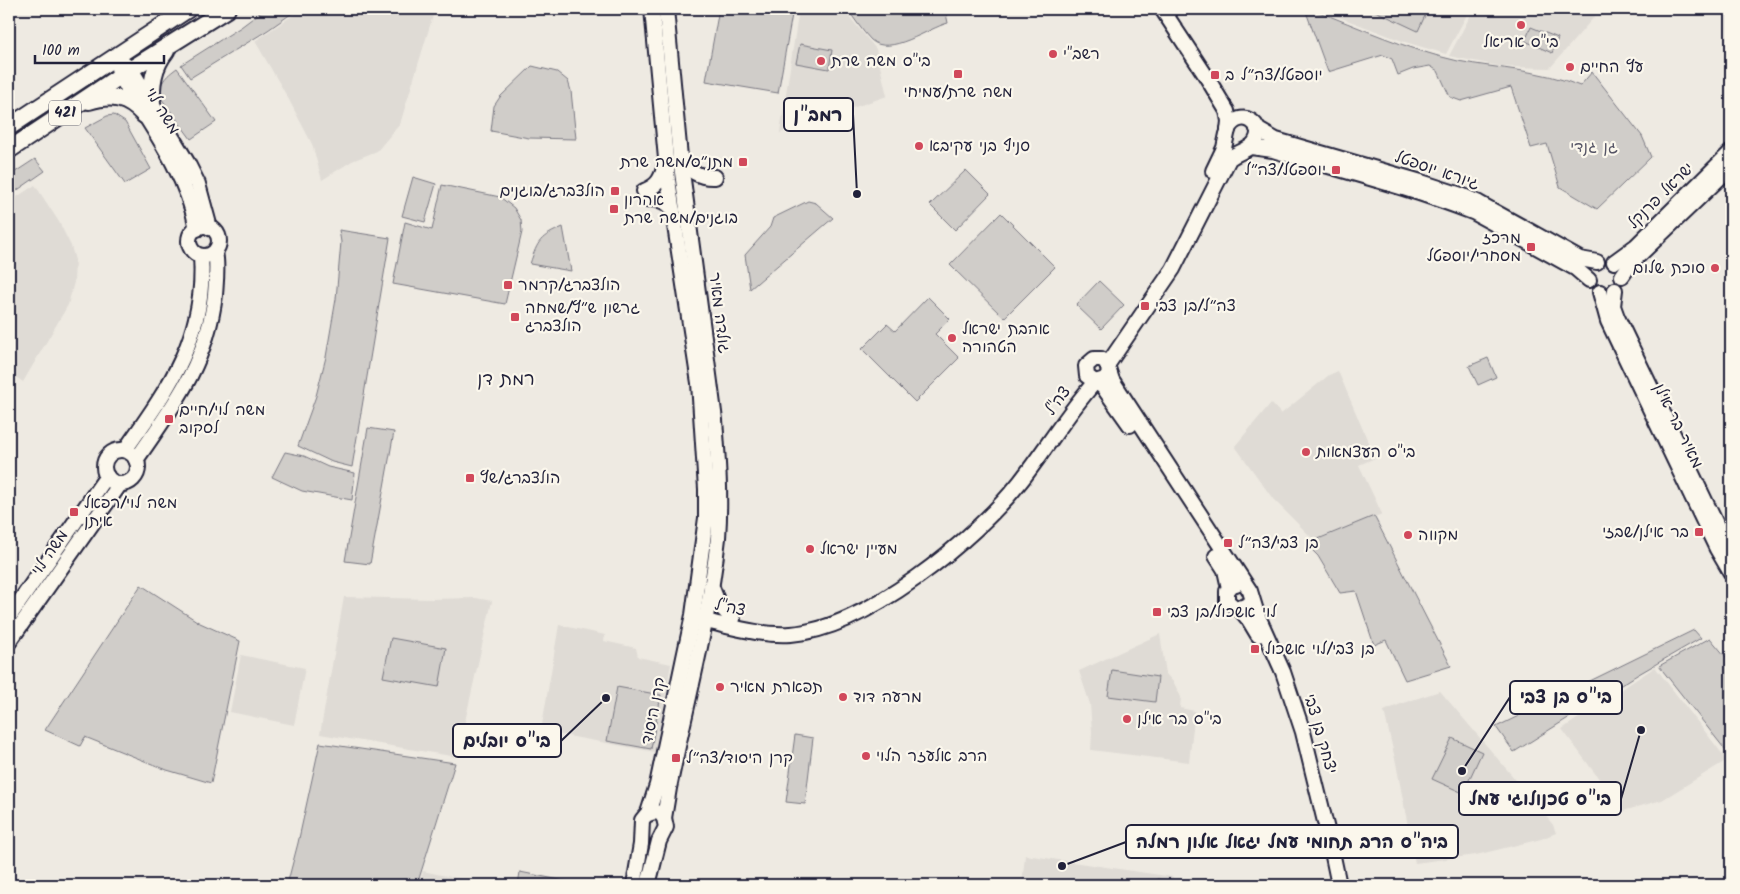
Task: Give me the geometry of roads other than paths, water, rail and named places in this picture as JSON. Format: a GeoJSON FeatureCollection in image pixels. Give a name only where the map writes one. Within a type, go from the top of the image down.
{"type":"FeatureCollection","features":[{"type":"Feature","properties":{"kind":"main road","name":"421"},"geometry":{"type":"LineString","coordinates":[[9,127],[188,9]]}},
{"type":"Feature","properties":{"kind":"main road","name":"421"},"geometry":{"type":"LineString","coordinates":[[9,150],[125,73],[227,9]]}},
{"type":"Feature","properties":{"kind":"main road"},"geometry":{"type":"LineString","coordinates":[[78,105],[103,97],[114,97],[148,110],[156,64],[170,45]]}},
{"type":"Feature","properties":{"kind":"street","name":"גולדה מאיר"},"geometry":{"type":"LineString","coordinates":[[652,9],[666,156],[699,383],[706,489],[701,616]]}},
{"type":"Feature","properties":{"kind":"street","name":"גולדה מאיר"},"geometry":{"type":"LineString","coordinates":[[666,9],[680,157],[688,206],[718,457],[718,536],[711,585],[701,616]]}},
{"type":"Feature","properties":{"kind":"street","name":"גיורא יוספטל"},"geometry":{"type":"LineString","coordinates":[[1162,9],[1227,111],[1228,131]]}},
{"type":"Feature","properties":{"kind":"street","name":"משה לוי"},"geometry":{"type":"LineString","coordinates":[[115,57],[148,110],[186,189],[194,214],[203,228]]}},
{"type":"Feature","properties":{"kind":"street","name":"גיורא יוספטל"},"geometry":{"type":"LineString","coordinates":[[1206,76],[1255,125],[1276,140],[1461,195],[1580,259],[1597,262]]}},
{"type":"Feature","properties":{"kind":"street"},"geometry":{"type":"LineString","coordinates":[[1093,380],[1105,379],[1105,365],[1102,356],[1166,265],[1217,164],[1224,148],[1230,124],[1242,118],[1255,125],[1257,140],[1248,148],[1235,154],[1224,167],[1173,269],[1105,365]]}},
{"type":"Feature","properties":{"kind":"street"},"geometry":{"type":"LineString","coordinates":[[1228,131],[1231,144],[1236,147],[1248,148]]}},
{"type":"Feature","properties":{"kind":"street","name":"גיורא יוספטל"},"geometry":{"type":"LineString","coordinates":[[1248,148],[1273,150],[1418,192],[1457,206],[1474,213],[1575,268],[1589,280]]}},
{"type":"Feature","properties":{"kind":"street","name":"ישראל פרנקל"},"geometry":{"type":"LineString","coordinates":[[1614,262],[1636,246],[1731,152]]}},
{"type":"Feature","properties":{"kind":"street"},"geometry":{"type":"LineString","coordinates":[[666,156],[659,181],[645,195],[663,202],[673,210]]}},
{"type":"Feature","properties":{"kind":"street"},"geometry":{"type":"LineString","coordinates":[[680,157],[693,172],[715,177]]}},
{"type":"Feature","properties":{"kind":"street","name":"ישראל פרנקל"},"geometry":{"type":"LineString","coordinates":[[1622,276],[1631,263],[1731,166]]}},
{"type":"Feature","properties":{"kind":"street"},"geometry":{"type":"LineString","coordinates":[[203,228],[216,232],[219,239],[218,246],[214,252],[208,256],[201,256],[193,251],[190,243],[191,235],[203,228]]}},
{"type":"Feature","properties":{"kind":"street"},"geometry":{"type":"LineString","coordinates":[[136,460],[186,386],[198,361],[213,309],[216,284],[214,252]]}},
{"type":"Feature","properties":{"kind":"street"},"geometry":{"type":"LineString","coordinates":[[125,450],[162,398],[183,358],[197,313],[201,256]]}},
{"type":"Feature","properties":{"kind":"street"},"geometry":{"type":"LineString","coordinates":[[1608,260],[1614,262],[1621,270],[1622,281],[1610,293],[1595,290],[1589,280],[1590,270],[1597,262],[1608,260]]}},
{"type":"Feature","properties":{"kind":"street","name":"מאיר בר אילן"},"geometry":{"type":"LineString","coordinates":[[1615,290],[1613,306],[1617,317],[1731,555]]}},
{"type":"Feature","properties":{"kind":"street","name":"מאיר בר אילן"},"geometry":{"type":"LineString","coordinates":[[1600,292],[1608,321],[1717,549],[1731,573]]}},
{"type":"Feature","properties":{"kind":"street"},"geometry":{"type":"LineString","coordinates":[[1105,365],[1091,360],[1086,366],[1093,380],[1104,387],[1144,445],[1219,561],[1224,570],[1229,588]]}},
{"type":"Feature","properties":{"kind":"street","name":"יצחק בן צבי"},"geometry":{"type":"LineString","coordinates":[[1105,365],[1112,380],[1248,592],[1274,651],[1298,718],[1310,760],[1339,885]]}},
{"type":"Feature","properties":{"kind":"street","name":"צה\"ל"},"geometry":{"type":"LineString","coordinates":[[701,616],[758,632],[790,634],[835,624],[885,598],[956,547],[990,517],[1020,482],[1093,380]]}},
{"type":"Feature","properties":{"kind":"street","name":"צה\"ל"},"geometry":{"type":"LineString","coordinates":[[701,616],[789,626],[817,621],[846,610],[881,592],[951,540],[997,497],[1093,380]]}},
{"type":"Feature","properties":{"kind":"street"},"geometry":{"type":"LineString","coordinates":[[125,450],[132,454],[136,460],[138,467],[135,476],[130,482],[120,484],[113,482],[107,476],[104,465],[107,456],[115,451],[125,450]]}},
{"type":"Feature","properties":{"kind":"street","name":"משה לוי"},"geometry":{"type":"LineString","coordinates":[[9,617],[107,476]]}},
{"type":"Feature","properties":{"kind":"street","name":"משה לוי"},"geometry":{"type":"LineString","coordinates":[[9,642],[120,484]]}},
{"type":"Feature","properties":{"kind":"street"},"geometry":{"type":"LineString","coordinates":[[1236,584],[1248,592],[1247,605],[1239,608],[1232,607],[1227,602],[1226,595],[1229,588],[1236,584]]}},
{"type":"Feature","properties":{"kind":"street"},"geometry":{"type":"LineString","coordinates":[[711,585],[719,605],[733,619]]}},
{"type":"Feature","properties":{"kind":"street","name":"יצחק בן צבי"},"geometry":{"type":"LineString","coordinates":[[1239,608],[1256,632],[1285,706],[1302,762],[1330,885]]}},
{"type":"Feature","properties":{"kind":"street","name":"קרן היסוד"},"geometry":{"type":"LineString","coordinates":[[648,813],[701,616]]}},
{"type":"Feature","properties":{"kind":"street","name":"קרן היסוד"},"geometry":{"type":"LineString","coordinates":[[664,818],[701,616]]}},
{"type":"Feature","properties":{"kind":"street"},"geometry":{"type":"LineString","coordinates":[[634,885],[640,858],[642,820],[648,813],[657,812],[664,818],[666,827],[661,835],[648,885]]}},
{"type":"Feature","properties":{"kind":"street"},"geometry":{"type":"LineString","coordinates":[[642,829],[649,836],[661,835]]}},
{"type":"Feature","properties":{"kind":"place","name":"בי\"ס אריאל"},"geometry":{"type":"Point","coordinates":[1521,25]}},
{"type":"Feature","properties":{"kind":"place","name":"רשב\"י"},"geometry":{"type":"Point","coordinates":[1053,54]}},
{"type":"Feature","properties":{"kind":"place","name":"בי\"ס משה שרת"},"geometry":{"type":"Point","coordinates":[821,61]}},
{"type":"Feature","properties":{"kind":"place","name":"עץ החיים"},"geometry":{"type":"Point","coordinates":[1570,67]}},
{"type":"Feature","properties":{"kind":"place","name":"משה שרת/עמיחי"},"geometry":{"type":"Point","coordinates":[958,74]}},
{"type":"Feature","properties":{"kind":"place","name":"יוספטל/צה״ל ב"},"geometry":{"type":"Point","coordinates":[1215,75]}},
{"type":"Feature","properties":{"kind":"place","name":"סניף בני עקיבא"},"geometry":{"type":"Point","coordinates":[919,146]}},
{"type":"Feature","properties":{"kind":"place","name":"מתנ״ס/משה שרת"},"geometry":{"type":"Point","coordinates":[743,162]}},
{"type":"Feature","properties":{"kind":"place","name":"יוספטל/צה״ל"},"geometry":{"type":"Point","coordinates":[1336,170]}},
{"type":"Feature","properties":{"kind":"place","name":"הולצברג/בוגנים"},"geometry":{"type":"Point","coordinates":[615,191]}},
{"type":"Feature","properties":{"kind":"place","name":"רמב\"ן"},"geometry":{"type":"Point","coordinates":[857,194]}},
{"type":"Feature","properties":{"kind":"place","name":"אהרון בוגנים/משה שרת"},"geometry":{"type":"Point","coordinates":[614,209]}},
{"type":"Feature","properties":{"kind":"place","name":"מרכז מסחרי/יוספטל"},"geometry":{"type":"Point","coordinates":[1531,247]}},
{"type":"Feature","properties":{"kind":"place","name":"סוכת שלום"},"geometry":{"type":"Point","coordinates":[1715,268]}},
{"type":"Feature","properties":{"kind":"place","name":"הולצברג/קרמר"},"geometry":{"type":"Point","coordinates":[508,285]}},
{"type":"Feature","properties":{"kind":"place","name":"צה״ל/בן צבי"},"geometry":{"type":"Point","coordinates":[1145,306]}},
{"type":"Feature","properties":{"kind":"place","name":"גרשון ש״ץ/שמחה הולצברג"},"geometry":{"type":"Point","coordinates":[515,317]}},
{"type":"Feature","properties":{"kind":"place","name":"אהבת ישראל הטהורה"},"geometry":{"type":"Point","coordinates":[952,338]}},
{"type":"Feature","properties":{"kind":"place","name":"משה לוי/חיים לסקוב"},"geometry":{"type":"Point","coordinates":[169,419]}},
{"type":"Feature","properties":{"kind":"place","name":"בי\"ס העצמאות"},"geometry":{"type":"Point","coordinates":[1306,452]}},
{"type":"Feature","properties":{"kind":"place","name":"הולצברג/שץ"},"geometry":{"type":"Point","coordinates":[470,478]}},
{"type":"Feature","properties":{"kind":"place","name":"משה לוי/רפאל איתן"},"geometry":{"type":"Point","coordinates":[74,512]}},
{"type":"Feature","properties":{"kind":"place","name":"בר אילן/שבזי"},"geometry":{"type":"Point","coordinates":[1699,532]}},
{"type":"Feature","properties":{"kind":"place","name":"מקווה"},"geometry":{"type":"Point","coordinates":[1408,535]}},
{"type":"Feature","properties":{"kind":"place","name":"בן צבי/צה״ל"},"geometry":{"type":"Point","coordinates":[1228,543]}},
{"type":"Feature","properties":{"kind":"place","name":"מעיין ישראל"},"geometry":{"type":"Point","coordinates":[810,549]}},
{"type":"Feature","properties":{"kind":"place","name":"לוי אשכול/בן צבי"},"geometry":{"type":"Point","coordinates":[1157,612]}},
{"type":"Feature","properties":{"kind":"place","name":"בן צבי/לוי אשכול"},"geometry":{"type":"Point","coordinates":[1255,649]}},
{"type":"Feature","properties":{"kind":"place","name":"תפארת מאיר"},"geometry":{"type":"Point","coordinates":[720,687]}},
{"type":"Feature","properties":{"kind":"place","name":"מרעה דוד"},"geometry":{"type":"Point","coordinates":[843,697]}},
{"type":"Feature","properties":{"kind":"place","name":"בי\"ס יובלים"},"geometry":{"type":"Point","coordinates":[606,698]}},
{"type":"Feature","properties":{"kind":"place","name":"בי\"ס בר אילן"},"geometry":{"type":"Point","coordinates":[1127,719]}},
{"type":"Feature","properties":{"kind":"place","name":"בי\"ס טכנולוגי עמל"},"geometry":{"type":"Point","coordinates":[1641,730]}},
{"type":"Feature","properties":{"kind":"place","name":"הרב אלעזר הלוי"},"geometry":{"type":"Point","coordinates":[866,756]}},
{"type":"Feature","properties":{"kind":"place","name":"קרן היסוד/צה״ל"},"geometry":{"type":"Point","coordinates":[676,758]}},
{"type":"Feature","properties":{"kind":"place","name":"בי\"ס בן צבי"},"geometry":{"type":"Point","coordinates":[1462,771]}},
{"type":"Feature","properties":{"kind":"place","name":"ביה\"ס הרב תחומי עמל יגאל אלון רמלה"},"geometry":{"type":"Point","coordinates":[1062,866]}},
{"type":"Feature","properties":{"kind":"district","name":"רמת דן"},"geometry":{"type":"Point","coordinates":[506,380]}},
{"type":"Feature","properties":{"kind":"park label","name":"גן גנדי"},"geometry":{"type":"Point","coordinates":[1594,147]}}]}
